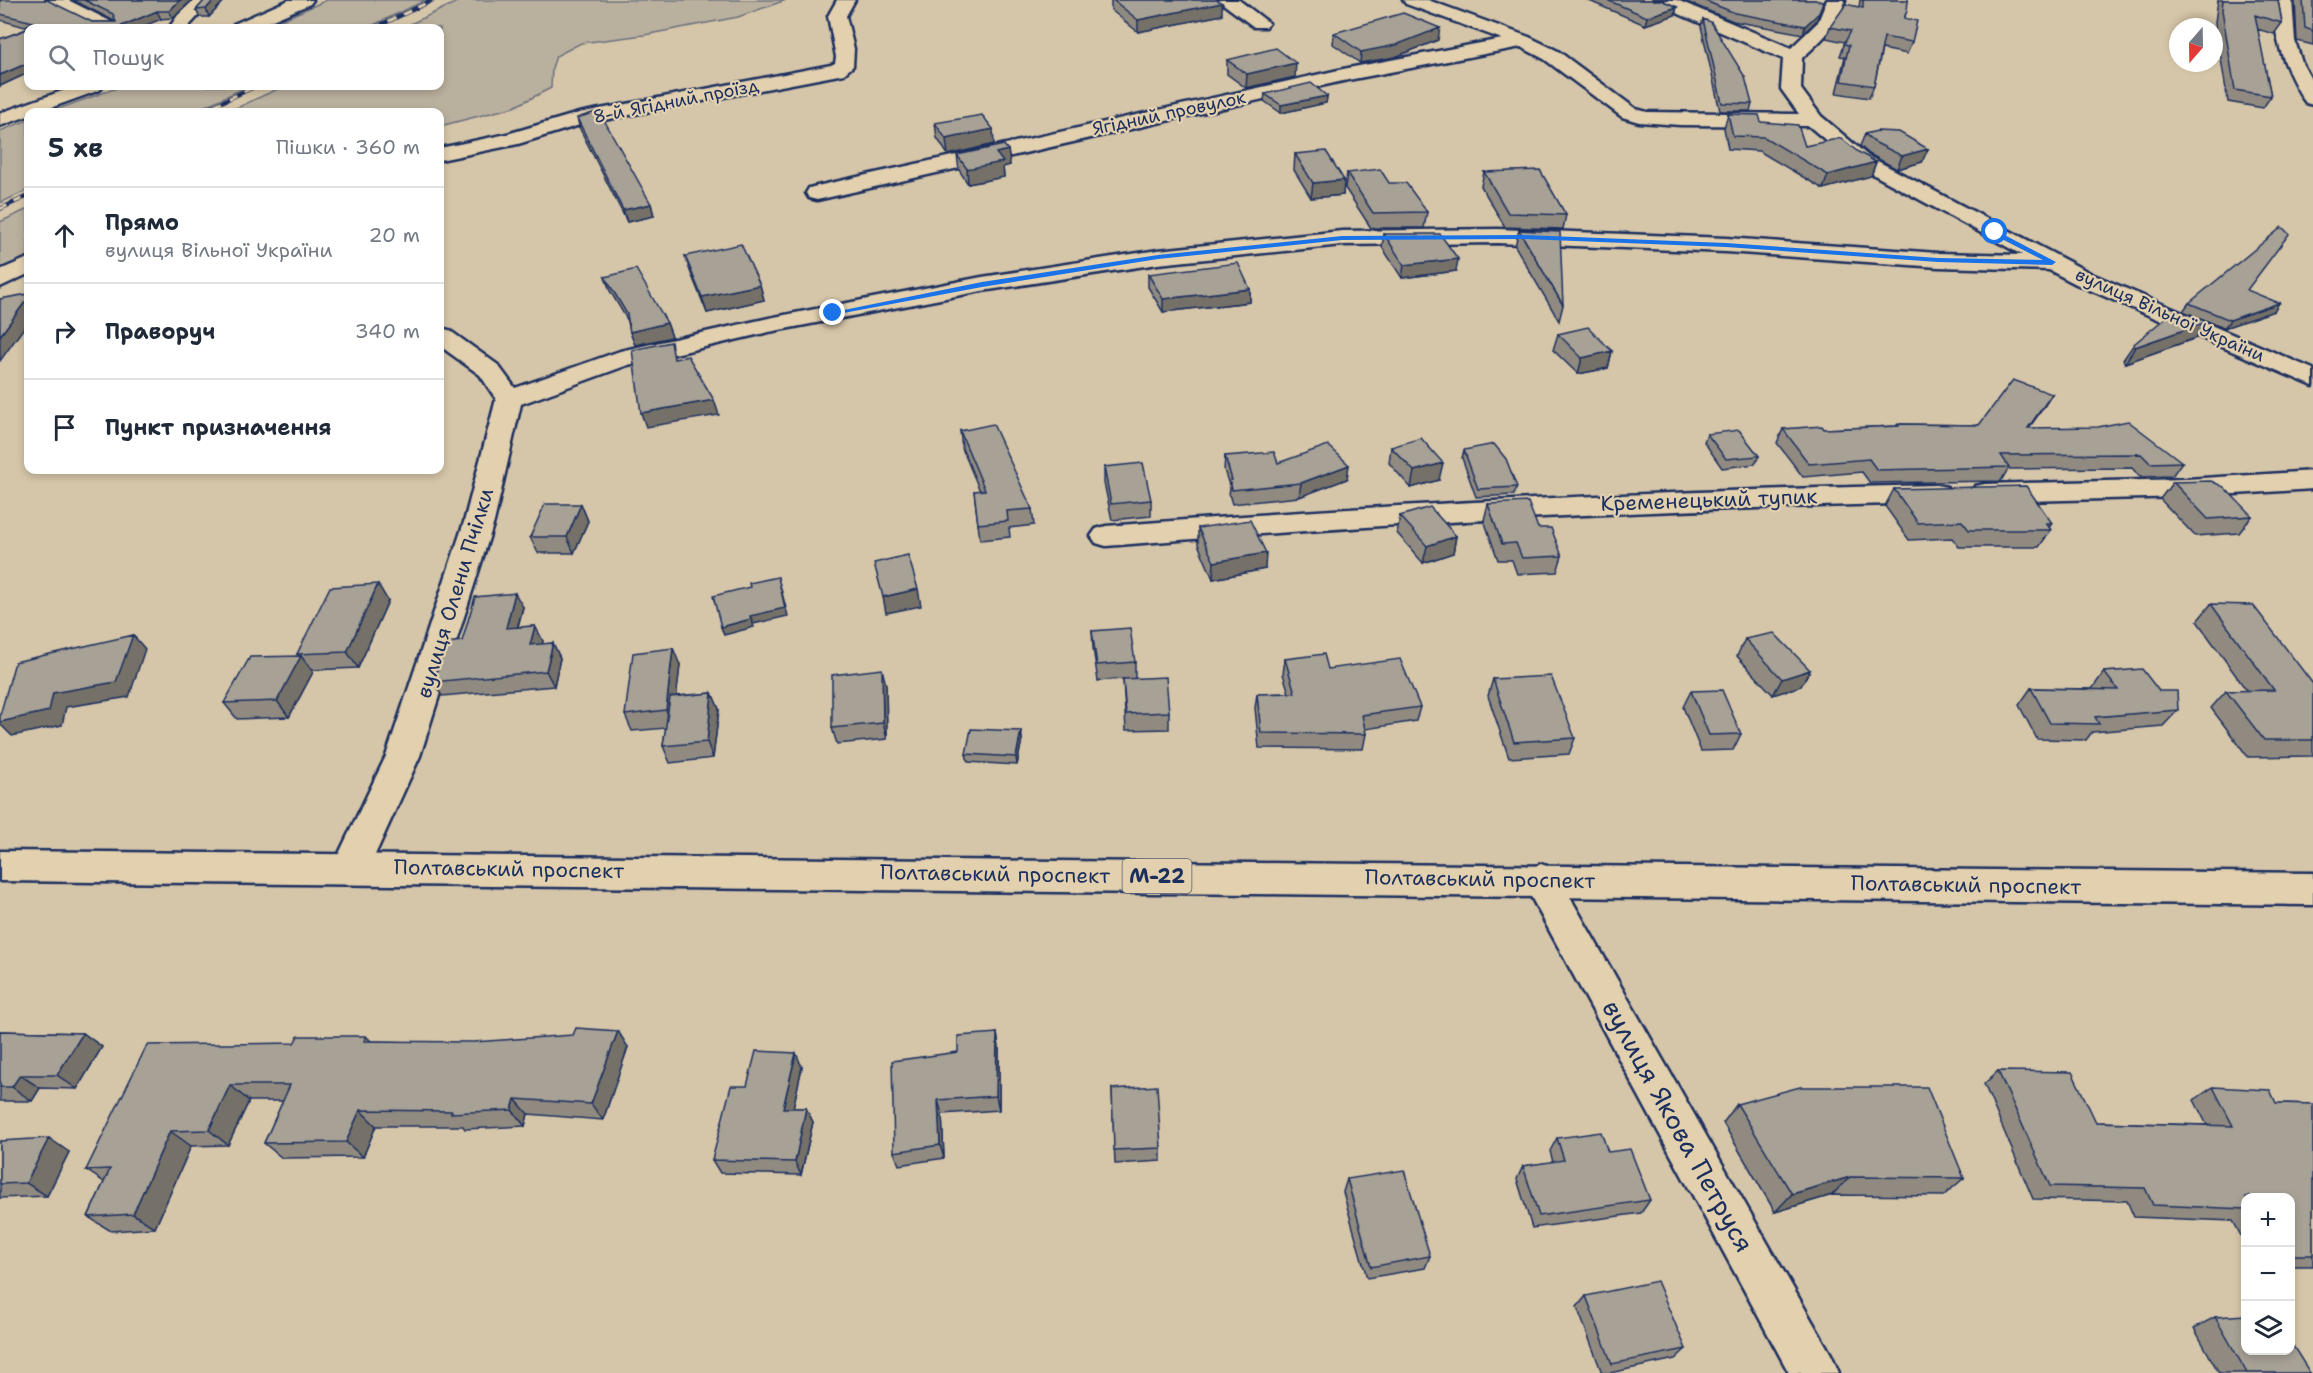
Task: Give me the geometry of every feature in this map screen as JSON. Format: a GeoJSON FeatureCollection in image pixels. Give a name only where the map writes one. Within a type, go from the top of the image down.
{"type":"FeatureCollection","features":[{"type":"Feature","properties":{"kind":"main road"},"geometry":{"type":"LineString","coordinates":[[55,0],[102,24]]}},
{"type":"Feature","properties":{"kind":"main road"},"geometry":{"type":"LineString","coordinates":[[182,24],[204,0]]}},
{"type":"Feature","properties":{"kind":"main road"},"geometry":{"type":"LineString","coordinates":[[249,24],[304,0]]}},
{"type":"Feature","properties":{"kind":"main road","name":"8-й Ягідний проїзд"},"geometry":{"type":"LineString","coordinates":[[444,153],[484,147],[546,132],[579,119],[837,70],[844,66],[847,58],[840,37],[837,15],[838,9],[846,0]]}},
{"type":"Feature","properties":{"kind":"main road"},"geometry":{"type":"LineString","coordinates":[[1227,0],[1260,23]]}},
{"type":"Feature","properties":{"kind":"main road"},"geometry":{"type":"LineString","coordinates":[[1412,0],[1523,41],[1551,55],[1629,113],[1646,118],[1814,120]]}},
{"type":"Feature","properties":{"kind":"main road"},"geometry":{"type":"LineString","coordinates":[[1662,0],[1793,56],[1819,34],[1834,10],[1836,0]]}},
{"type":"Feature","properties":{"kind":"main road"},"geometry":{"type":"LineString","coordinates":[[2283,0],[2282,26],[2293,67],[2313,99]]}},
{"type":"Feature","properties":{"kind":"main road","name":"Ягідний провулок"},"geometry":{"type":"LineString","coordinates":[[817,193],[1343,75],[1523,41]]}},
{"type":"Feature","properties":{"kind":"main road","name":"вулиця Вільної України"},"geometry":{"type":"LineString","coordinates":[[1793,56],[1791,89],[1814,120],[1861,160],[2084,279],[2313,378]]}},
{"type":"Feature","properties":{"kind":"main road"},"geometry":{"type":"LineString","coordinates":[[33,108],[82,90]]}},
{"type":"Feature","properties":{"kind":"main road"},"geometry":{"type":"LineString","coordinates":[[0,120],[24,111]]}},
{"type":"Feature","properties":{"kind":"main road"},"geometry":{"type":"LineString","coordinates":[[444,339],[489,370],[509,399],[620,359],[791,321],[982,285],[1158,257],[1342,238],[1522,237],[1726,245],[1938,260],[2052,262]]}},
{"type":"Feature","properties":{"kind":"main road"},"geometry":{"type":"LineString","coordinates":[[0,280],[24,267]]}},
{"type":"Feature","properties":{"kind":"main road","name":"вулиця Олени Пчілки"},"geometry":{"type":"LineString","coordinates":[[351,868],[403,756],[479,522],[509,399]]}},
{"type":"Feature","properties":{"kind":"main road","name":"Кременецький тупик"},"geometry":{"type":"LineString","coordinates":[[1106,536],[1293,519],[1699,499],[2187,489],[2313,480]]}},
{"type":"Feature","properties":{"kind":"main road","name":"Полтавський проспект"},"geometry":{"type":"LineString","coordinates":[[0,866],[2313,888]]}},
{"type":"Feature","properties":{"kind":"main road","name":"вулиця Якова Петруся"},"geometry":{"type":"LineString","coordinates":[[1541,880],[1815,1373]]}},
{"type":"Feature","properties":{"kind":"shaded area"},"geometry":{"type":"Polygon","coordinates":[[[327,0],[426,0],[375,24],[272,24],[327,0]]]}},
{"type":"Feature","properties":{"kind":"shaded area"},"geometry":{"type":"Polygon","coordinates":[[[461,0],[786,0],[738,17],[644,35],[581,43],[556,56],[552,68],[551,88],[514,107],[444,125],[444,108],[237,108],[275,90],[444,90],[444,24],[410,24],[461,0]]]}},
{"type":"Feature","properties":{"kind":"shaded area"},"geometry":{"type":"Polygon","coordinates":[[[111,90],[240,90],[201,108],[61,108],[111,90]]]}},
{"type":"Feature","properties":{"kind":"shaded area"},"geometry":{"type":"Polygon","coordinates":[[[24,122],[24,192],[0,203],[0,131],[24,122]]]}},
{"type":"Feature","properties":{"kind":"shaded area"},"geometry":{"type":"Polygon","coordinates":[[[24,211],[24,263],[0,273],[0,222],[24,211]]]}},
{"type":"Feature","properties":{"kind":"building"},"geometry":{"type":"Polygon","coordinates":[[[0,0],[47,0],[92,22],[116,22],[113,14],[84,0],[180,0],[169,11],[157,11],[126,24],[29,24],[33,22],[0,14],[0,0]]]}},
{"type":"Feature","properties":{"kind":"building"},"geometry":{"type":"Polygon","coordinates":[[[205,0],[214,0],[206,9],[196,10],[205,0]]]}},
{"type":"Feature","properties":{"kind":"building"},"geometry":{"type":"Polygon","coordinates":[[[1113,0],[1217,0],[1222,3],[1138,20],[1113,0]]]}},
{"type":"Feature","properties":{"kind":"building"},"geometry":{"type":"Polygon","coordinates":[[[1607,0],[1661,0],[1677,7],[1647,17],[1607,0]]]}},
{"type":"Feature","properties":{"kind":"building"},"geometry":{"type":"Polygon","coordinates":[[[1703,0],[1815,0],[1823,2],[1819,13],[1805,26],[1735,13],[1703,0]]]}},
{"type":"Feature","properties":{"kind":"building"},"geometry":{"type":"Polygon","coordinates":[[[1863,0],[1908,0],[1904,18],[1917,21],[1912,42],[1884,37],[1874,86],[1841,81],[1849,45],[1844,44],[1851,31],[1830,27],[1846,4],[1863,8],[1863,0]]]}},
{"type":"Feature","properties":{"kind":"building"},"geometry":{"type":"Polygon","coordinates":[[[2223,0],[2278,0],[2282,23],[2255,15],[2271,96],[2235,90],[2222,10],[2223,0]]]}},
{"type":"Feature","properties":{"kind":"building"},"geometry":{"type":"Polygon","coordinates":[[[2303,0],[2313,0],[2313,31],[2305,28],[2303,0]]]}},
{"type":"Feature","properties":{"kind":"building"},"geometry":{"type":"Polygon","coordinates":[[[1403,13],[1440,28],[1396,45],[1361,52],[1334,33],[1403,13]]]}},
{"type":"Feature","properties":{"kind":"building"},"geometry":{"type":"Polygon","coordinates":[[[1703,19],[1711,22],[1745,77],[1752,104],[1722,103],[1703,19]]]}},
{"type":"Feature","properties":{"kind":"building"},"geometry":{"type":"Polygon","coordinates":[[[24,30],[24,65],[0,75],[0,39],[24,30]]]}},
{"type":"Feature","properties":{"kind":"building"},"geometry":{"type":"Polygon","coordinates":[[[1276,48],[1296,63],[1247,74],[1227,60],[1276,48]]]}},
{"type":"Feature","properties":{"kind":"building"},"geometry":{"type":"Polygon","coordinates":[[[1311,83],[1327,96],[1281,105],[1265,94],[1311,83]]]}},
{"type":"Feature","properties":{"kind":"building"},"geometry":{"type":"Polygon","coordinates":[[[599,111],[651,204],[623,210],[577,118],[599,111]]]}},
{"type":"Feature","properties":{"kind":"building"},"geometry":{"type":"Polygon","coordinates":[[[1728,114],[1759,115],[1761,122],[1798,125],[1805,146],[1841,138],[1858,152],[1876,162],[1828,175],[1764,137],[1733,136],[1728,114]]]}},
{"type":"Feature","properties":{"kind":"building"},"geometry":{"type":"Polygon","coordinates":[[[982,115],[993,129],[946,139],[935,123],[982,115]]]}},
{"type":"Feature","properties":{"kind":"building"},"geometry":{"type":"Polygon","coordinates":[[[1877,131],[1899,132],[1928,149],[1902,156],[1874,142],[1865,134],[1877,131]]]}},
{"type":"Feature","properties":{"kind":"building"},"geometry":{"type":"Polygon","coordinates":[[[1004,145],[1008,150],[996,153],[1003,162],[967,169],[957,155],[1004,145]]]}},
{"type":"Feature","properties":{"kind":"building"},"geometry":{"type":"Polygon","coordinates":[[[1326,151],[1344,180],[1313,183],[1295,154],[1326,151]]]}},
{"type":"Feature","properties":{"kind":"building"},"geometry":{"type":"Polygon","coordinates":[[[1380,169],[1389,183],[1406,183],[1427,212],[1373,213],[1347,173],[1380,169]]]}},
{"type":"Feature","properties":{"kind":"building"},"geometry":{"type":"Polygon","coordinates":[[[1540,170],[1566,215],[1508,213],[1484,172],[1540,170]]]}},
{"type":"Feature","properties":{"kind":"building"},"geometry":{"type":"Polygon","coordinates":[[[2282,227],[2289,234],[2247,290],[2279,303],[2230,320],[2189,303],[2282,227]]]}},
{"type":"Feature","properties":{"kind":"building"},"geometry":{"type":"Polygon","coordinates":[[[1519,230],[1560,232],[1563,305],[1519,230]]]}},
{"type":"Feature","properties":{"kind":"building"},"geometry":{"type":"Polygon","coordinates":[[[1384,234],[1440,234],[1458,259],[1404,265],[1384,234]]]}},
{"type":"Feature","properties":{"kind":"building"},"geometry":{"type":"Polygon","coordinates":[[[741,244],[760,285],[702,297],[685,256],[741,244]]]}},
{"type":"Feature","properties":{"kind":"building"},"geometry":{"type":"Polygon","coordinates":[[[1238,263],[1250,289],[1163,299],[1148,274],[1238,263]]]}},
{"type":"Feature","properties":{"kind":"building"},"geometry":{"type":"Polygon","coordinates":[[[636,269],[667,323],[630,332],[627,314],[605,277],[636,269]]]}},
{"type":"Feature","properties":{"kind":"building"},"geometry":{"type":"Polygon","coordinates":[[[24,295],[24,303],[0,336],[0,299],[24,295]]]}},
{"type":"Feature","properties":{"kind":"building"},"geometry":{"type":"Polygon","coordinates":[[[2176,309],[2207,322],[2135,347],[2134,344],[2176,309]]]}},
{"type":"Feature","properties":{"kind":"building"},"geometry":{"type":"Polygon","coordinates":[[[1588,327],[1612,351],[1582,358],[1558,334],[1588,327]]]}},
{"type":"Feature","properties":{"kind":"building"},"geometry":{"type":"Polygon","coordinates":[[[671,342],[674,359],[688,356],[714,400],[641,413],[632,350],[671,342]]]}},
{"type":"Feature","properties":{"kind":"building"},"geometry":{"type":"Polygon","coordinates":[[[2013,380],[2052,394],[2028,428],[2098,427],[2128,421],[2182,462],[2150,463],[2141,454],[2001,455],[2009,467],[1877,470],[1869,459],[1809,464],[1783,429],[1822,426],[1824,429],[1899,426],[1898,424],[1979,425],[2013,380]]]}},
{"type":"Feature","properties":{"kind":"building"},"geometry":{"type":"Polygon","coordinates":[[[993,424],[1032,509],[1007,511],[1008,521],[978,524],[974,491],[985,490],[960,431],[993,424]]]}},
{"type":"Feature","properties":{"kind":"building"},"geometry":{"type":"Polygon","coordinates":[[[1739,430],[1759,456],[1726,459],[1707,434],[1739,430]]]}},
{"type":"Feature","properties":{"kind":"building"},"geometry":{"type":"Polygon","coordinates":[[[1421,438],[1443,463],[1414,471],[1391,447],[1421,438]]]}},
{"type":"Feature","properties":{"kind":"building"},"geometry":{"type":"Polygon","coordinates":[[[1494,444],[1506,459],[1517,487],[1478,489],[1464,450],[1494,444]]]}},
{"type":"Feature","properties":{"kind":"building"},"geometry":{"type":"Polygon","coordinates":[[[1328,445],[1349,465],[1301,483],[1232,490],[1230,480],[1232,480],[1225,456],[1274,452],[1278,463],[1328,445]]]}},
{"type":"Feature","properties":{"kind":"building"},"geometry":{"type":"Polygon","coordinates":[[[1143,463],[1151,500],[1111,504],[1104,467],[1143,463]]]}},
{"type":"Feature","properties":{"kind":"building"},"geometry":{"type":"Polygon","coordinates":[[[2211,481],[2224,487],[2252,516],[2208,519],[2173,482],[2211,481]]]}},
{"type":"Feature","properties":{"kind":"building"},"geometry":{"type":"Polygon","coordinates":[[[2026,486],[2052,523],[2046,523],[2051,530],[1969,530],[1962,521],[1918,523],[1894,489],[2026,486]]]}},
{"type":"Feature","properties":{"kind":"building"},"geometry":{"type":"Polygon","coordinates":[[[1528,502],[1538,528],[1551,528],[1562,556],[1522,558],[1516,543],[1502,544],[1488,504],[1528,502]]]}},
{"type":"Feature","properties":{"kind":"building"},"geometry":{"type":"Polygon","coordinates":[[[545,504],[581,504],[567,537],[530,537],[545,504]]]}},
{"type":"Feature","properties":{"kind":"building"},"geometry":{"type":"Polygon","coordinates":[[[1430,507],[1456,536],[1427,546],[1400,516],[1430,507]]]}},
{"type":"Feature","properties":{"kind":"building"},"geometry":{"type":"Polygon","coordinates":[[[1250,520],[1266,553],[1214,562],[1198,528],[1250,520]]]}},
{"type":"Feature","properties":{"kind":"building"},"geometry":{"type":"Polygon","coordinates":[[[908,555],[918,589],[883,597],[874,563],[908,555]]]}},
{"type":"Feature","properties":{"kind":"building"},"geometry":{"type":"Polygon","coordinates":[[[778,577],[785,608],[750,616],[751,619],[721,627],[713,596],[750,587],[749,583],[778,577]]]}},
{"type":"Feature","properties":{"kind":"building"},"geometry":{"type":"Polygon","coordinates":[[[378,584],[347,652],[297,654],[330,587],[378,584]]]}},
{"type":"Feature","properties":{"kind":"building"},"geometry":{"type":"Polygon","coordinates":[[[515,593],[506,628],[535,626],[530,645],[553,643],[546,671],[433,682],[446,643],[462,641],[475,597],[515,593]]]}},
{"type":"Feature","properties":{"kind":"building"},"geometry":{"type":"Polygon","coordinates":[[[2211,604],[2253,605],[2313,684],[2313,740],[2264,740],[2226,691],[2274,690],[2211,604]]]}},
{"type":"Feature","properties":{"kind":"building"},"geometry":{"type":"Polygon","coordinates":[[[1130,628],[1135,662],[1097,665],[1092,631],[1130,628]]]}},
{"type":"Feature","properties":{"kind":"building"},"geometry":{"type":"Polygon","coordinates":[[[1774,633],[1810,670],[1782,679],[1745,639],[1774,633]]]}},
{"type":"Feature","properties":{"kind":"building"},"geometry":{"type":"Polygon","coordinates":[[[133,635],[116,682],[53,693],[49,711],[0,722],[15,662],[133,635]]]}},
{"type":"Feature","properties":{"kind":"building"},"geometry":{"type":"Polygon","coordinates":[[[673,648],[666,710],[625,715],[633,653],[673,648]]]}},
{"type":"Feature","properties":{"kind":"building"},"geometry":{"type":"Polygon","coordinates":[[[1324,654],[1328,669],[1400,659],[1420,707],[1362,715],[1366,734],[1261,733],[1257,694],[1295,693],[1285,659],[1324,654]]]}},
{"type":"Feature","properties":{"kind":"building"},"geometry":{"type":"Polygon","coordinates":[[[301,656],[277,701],[224,703],[250,657],[301,656]]]}},
{"type":"Feature","properties":{"kind":"building"},"geometry":{"type":"Polygon","coordinates":[[[882,669],[883,723],[832,728],[832,675],[882,669]]]}},
{"type":"Feature","properties":{"kind":"building"},"geometry":{"type":"Polygon","coordinates":[[[2142,669],[2159,691],[2177,691],[2178,710],[2095,717],[2099,724],[2050,723],[2031,688],[2118,690],[2104,672],[2142,669]]]}},
{"type":"Feature","properties":{"kind":"building"},"geometry":{"type":"Polygon","coordinates":[[[1551,676],[1575,738],[1514,742],[1493,679],[1551,676]]]}},
{"type":"Feature","properties":{"kind":"building"},"geometry":{"type":"Polygon","coordinates":[[[1166,677],[1169,712],[1126,714],[1123,679],[1166,677]]]}},
{"type":"Feature","properties":{"kind":"building"},"geometry":{"type":"Polygon","coordinates":[[[1722,690],[1741,734],[1709,735],[1691,691],[1722,690]]]}},
{"type":"Feature","properties":{"kind":"building"},"geometry":{"type":"Polygon","coordinates":[[[712,693],[707,742],[663,746],[670,697],[712,693]]]}},
{"type":"Feature","properties":{"kind":"building"},"geometry":{"type":"Polygon","coordinates":[[[971,729],[1021,731],[1016,757],[966,754],[971,729]]]}},
{"type":"Feature","properties":{"kind":"building"},"geometry":{"type":"Polygon","coordinates":[[[576,1028],[618,1031],[591,1104],[515,1099],[512,1110],[451,1113],[452,1111],[360,1110],[346,1142],[264,1143],[290,1085],[230,1085],[209,1130],[170,1131],[133,1214],[88,1217],[110,1169],[86,1170],[147,1045],[294,1043],[298,1036],[366,1036],[364,1041],[473,1042],[573,1035],[576,1028]]]}},
{"type":"Feature","properties":{"kind":"building"},"geometry":{"type":"Polygon","coordinates":[[[0,1031],[83,1033],[57,1075],[20,1075],[12,1087],[0,1087],[0,1031]]]}},
{"type":"Feature","properties":{"kind":"building"},"geometry":{"type":"Polygon","coordinates":[[[997,1033],[996,1096],[938,1100],[940,1145],[894,1152],[892,1061],[958,1052],[958,1036],[997,1033]]]}},
{"type":"Feature","properties":{"kind":"building"},"geometry":{"type":"Polygon","coordinates":[[[756,1051],[796,1053],[783,1108],[806,1108],[795,1162],[712,1160],[731,1086],[747,1086],[756,1051]]]}},
{"type":"Feature","properties":{"kind":"building"},"geometry":{"type":"Polygon","coordinates":[[[1998,1071],[2072,1072],[2096,1122],[2233,1126],[2213,1087],[2270,1090],[2276,1103],[2313,1104],[2313,1255],[2295,1255],[2295,1193],[2241,1193],[2241,1209],[2153,1205],[2145,1188],[2050,1186],[1998,1071]]]}},
{"type":"Feature","properties":{"kind":"building"},"geometry":{"type":"Polygon","coordinates":[[[1157,1086],[1161,1148],[1114,1150],[1112,1089],[1157,1086]]]}},
{"type":"Feature","properties":{"kind":"building"},"geometry":{"type":"Polygon","coordinates":[[[1800,1087],[1927,1087],[1964,1178],[1850,1177],[1792,1194],[1737,1104],[1800,1087]]]}},
{"type":"Feature","properties":{"kind":"building"},"geometry":{"type":"Polygon","coordinates":[[[1601,1132],[1608,1152],[1630,1149],[1650,1200],[1539,1216],[1523,1166],[1564,1160],[1557,1138],[1601,1132]]]}},
{"type":"Feature","properties":{"kind":"building"},"geometry":{"type":"Polygon","coordinates":[[[49,1138],[26,1183],[0,1184],[0,1141],[49,1138]]]}},
{"type":"Feature","properties":{"kind":"building"},"geometry":{"type":"Polygon","coordinates":[[[1404,1170],[1430,1256],[1371,1267],[1347,1179],[1404,1170]]]}},
{"type":"Feature","properties":{"kind":"building"},"geometry":{"type":"Polygon","coordinates":[[[1657,1281],[1686,1349],[1612,1364],[1586,1296],[1657,1281]]]}},
{"type":"Feature","properties":{"kind":"building"},"geometry":{"type":"Polygon","coordinates":[[[2241,1315],[2241,1355],[2295,1355],[2295,1349],[2310,1373],[2247,1373],[2215,1317],[2241,1315]]]}},
{"type":"Feature","properties":{"kind":"railway"},"geometry":{"type":"LineString","coordinates":[[382,24],[433,0]]}},
{"type":"Feature","properties":{"kind":"railway"},"geometry":{"type":"LineString","coordinates":[[209,108],[247,90]]}},
{"type":"Feature","properties":{"kind":"railway"},"geometry":{"type":"LineString","coordinates":[[0,209],[24,198]]}},
{"type":"Feature","properties":{"kind":"route"},"geometry":{"type":"LineString","coordinates":[[833,313],[982,285],[1158,257],[1342,238],[1521,237],[1726,245],[1938,260],[2052,262],[1995,232]]}}]}
